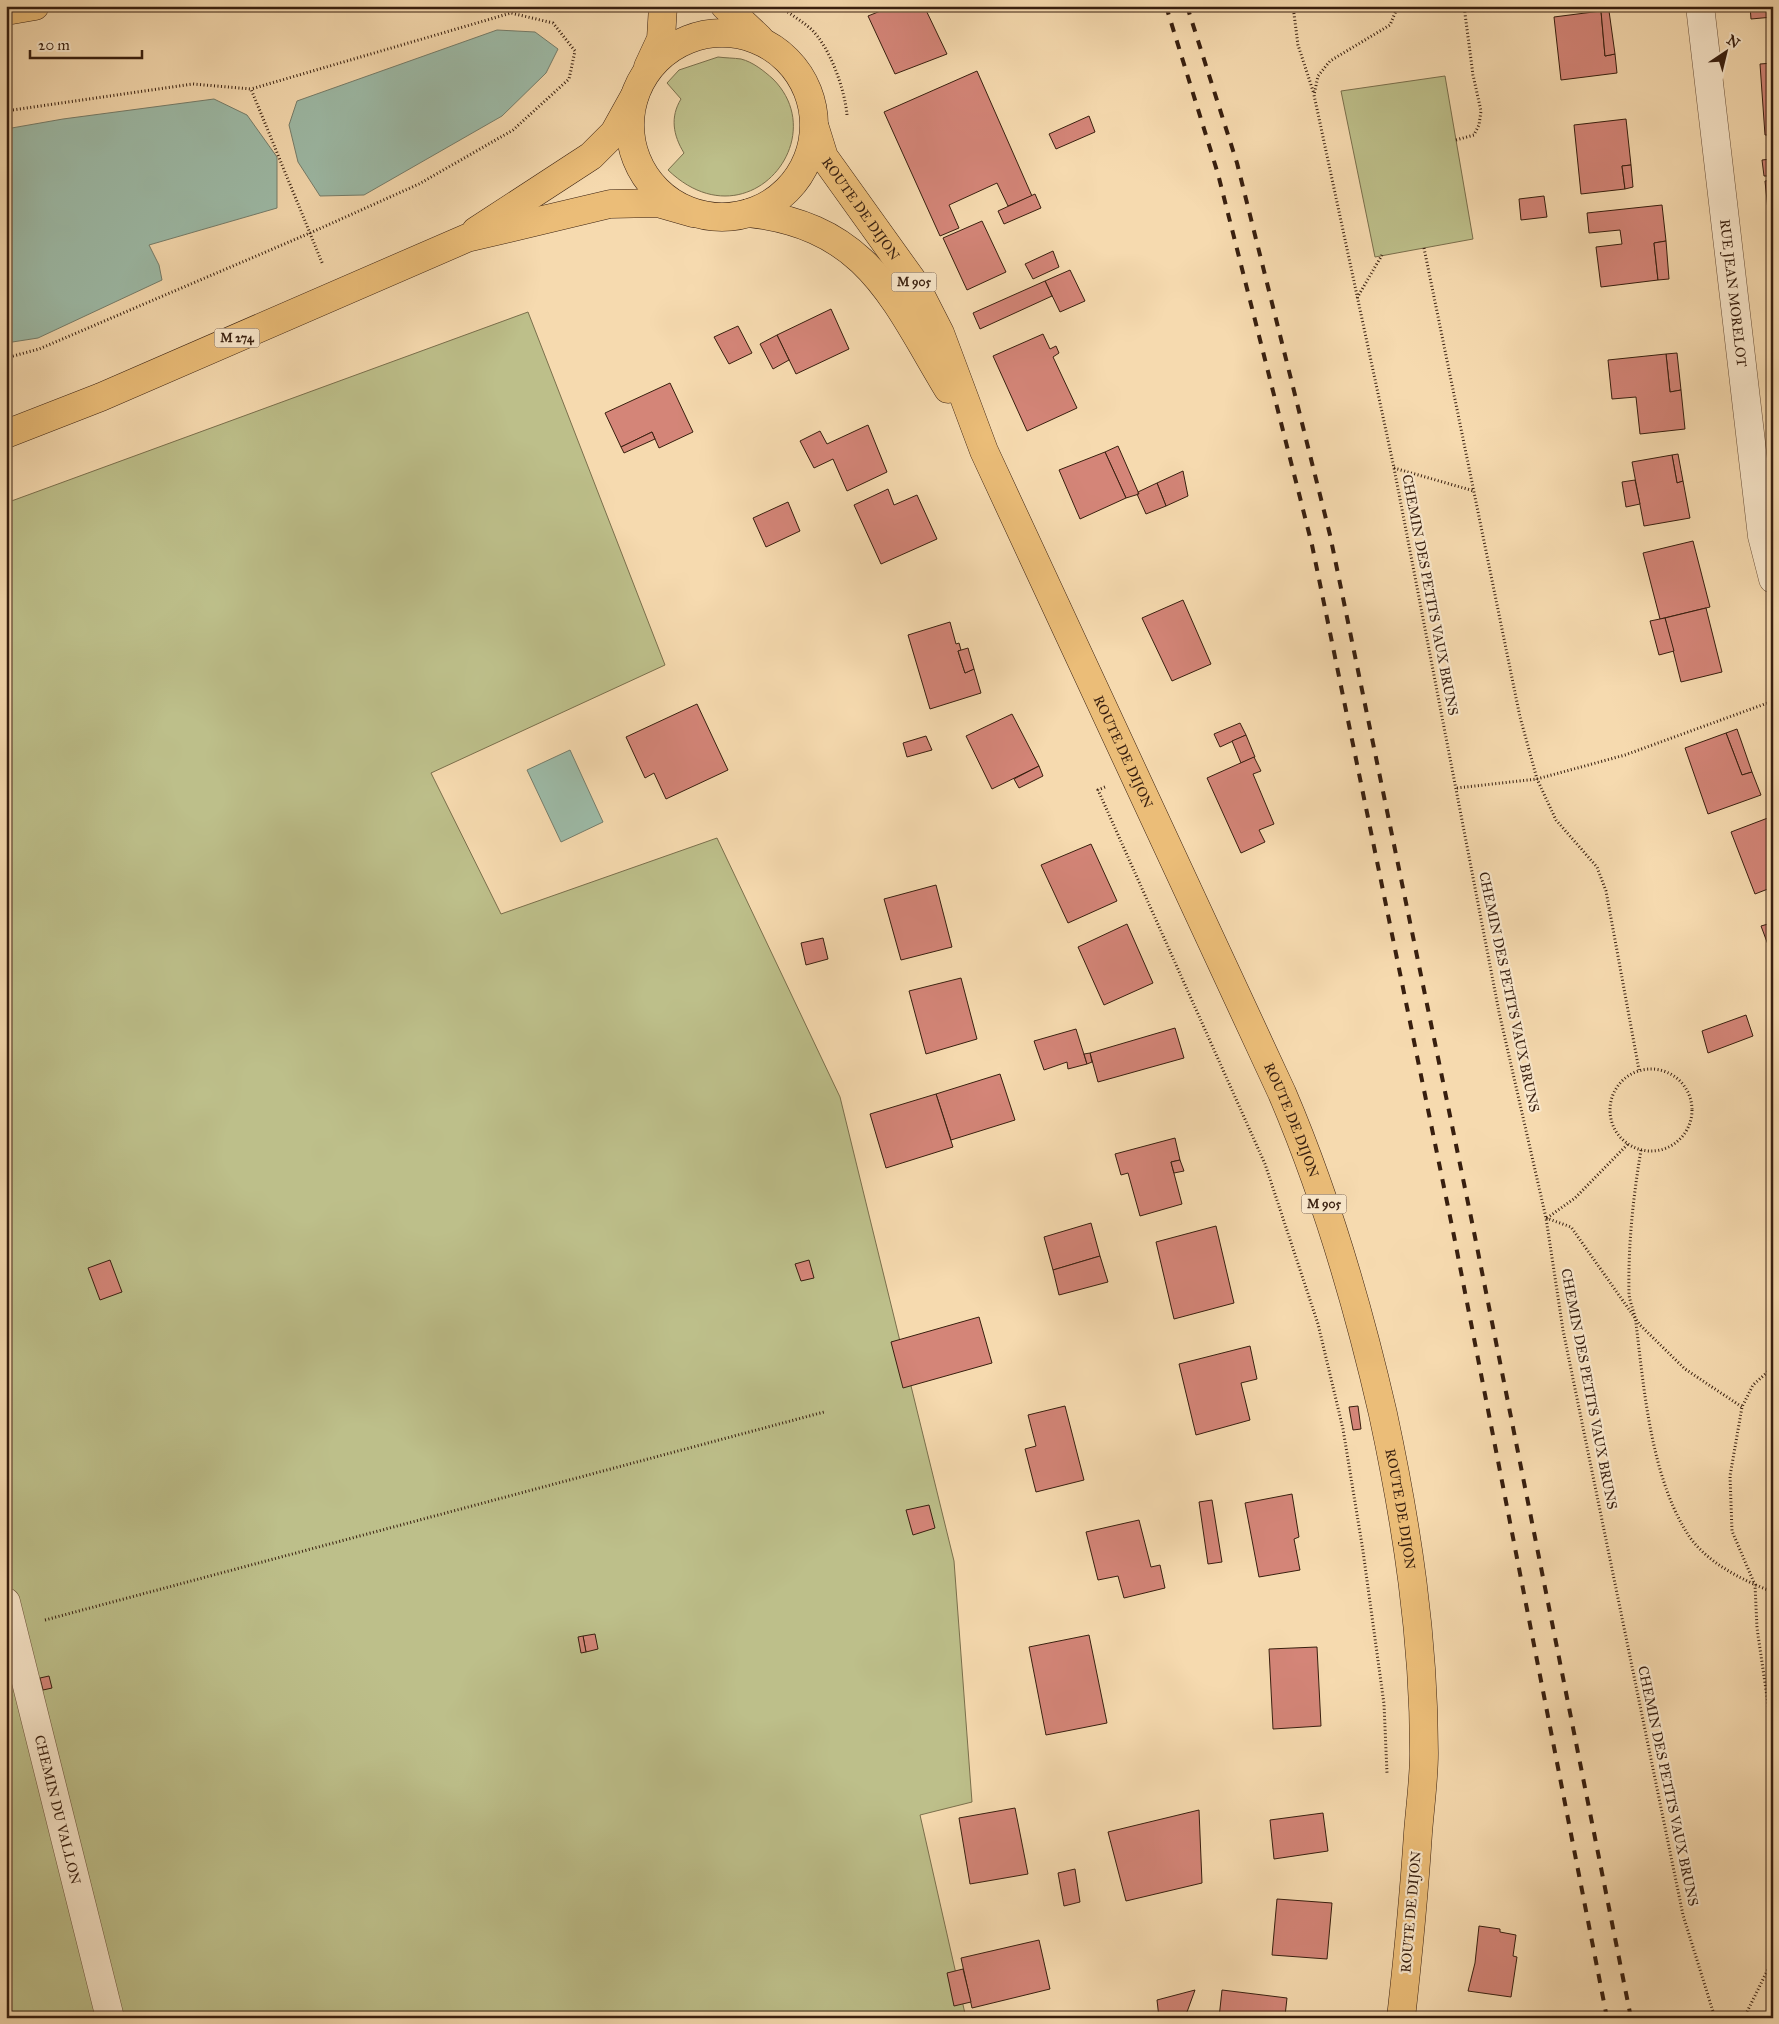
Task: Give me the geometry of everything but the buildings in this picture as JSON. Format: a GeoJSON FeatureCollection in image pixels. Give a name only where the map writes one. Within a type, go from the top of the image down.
{"type":"FeatureCollection","features":[{"type":"Feature","properties":{"kind":"main road"},"geometry":{"type":"LineString","coordinates":[[6,11],[34,6]]}},
{"type":"Feature","properties":{"kind":"main road"},"geometry":{"type":"LineString","coordinates":[[663,6],[661,39],[639,87],[630,119],[632,142],[638,164],[660,194],[693,213],[731,217],[749,213],[766,206],[782,196],[795,182],[805,166],[812,148],[815,128],[808,90],[799,73],[786,58],[746,28],[725,6]]}},
{"type":"Feature","properties":{"kind":"main road"},"geometry":{"type":"LineString","coordinates":[[639,87],[658,59],[676,45],[696,36],[734,33],[753,38],[771,47]]}},
{"type":"Feature","properties":{"kind":"main road","name":"M 274"},"geometry":{"type":"LineString","coordinates":[[467,238],[516,203],[591,156],[614,133],[639,87]]}},
{"type":"Feature","properties":{"kind":"main road","name":"ROUTE DE DIJON"},"geometry":{"type":"LineString","coordinates":[[815,128],[821,150],[830,167],[915,284],[940,333],[984,451],[1245,1008],[1297,1127],[1316,1177],[1364,1337],[1400,1495],[1418,1621],[1423,1688],[1424,1756],[1401,2018]]}},
{"type":"Feature","properties":{"kind":"main road","name":"M 274"},"geometry":{"type":"LineString","coordinates":[[6,434],[101,397],[467,238],[610,204],[658,203],[693,213]]}},
{"type":"Feature","properties":{"kind":"main road","name":"ROUTE DE DIJON"},"geometry":{"type":"LineString","coordinates":[[749,213],[780,218],[813,230],[855,253],[870,267],[893,297],[984,451]]}},
{"type":"Feature","properties":{"kind":"street","name":"RUE JEAN MORELOT"},"geometry":{"type":"LineString","coordinates":[[1700,6],[1762,536],[1773,579]]}},
{"type":"Feature","properties":{"kind":"street","name":"CHEMIN DU VALLON"},"geometry":{"type":"LineString","coordinates":[[6,1602],[110,2018]]}},
{"type":"Feature","properties":{"kind":"path"},"geometry":{"type":"LineString","coordinates":[[779,6],[812,30],[819,40],[838,78],[848,119]]}},
{"type":"Feature","properties":{"kind":"path"},"geometry":{"type":"LineString","coordinates":[[1292,6],[1298,45],[1314,95]]}},
{"type":"Feature","properties":{"kind":"path","name":"CHEMIN DES PETITS VAUX BRUNS"},"geometry":{"type":"LineString","coordinates":[[1398,6],[1390,25],[1330,61],[1318,76],[1314,95],[1394,468],[1499,1012],[1546,1218],[1563,1330],[1683,1915],[1715,2018]]}},
{"type":"Feature","properties":{"kind":"path"},"geometry":{"type":"LineString","coordinates":[[1456,140],[1474,135],[1479,125],[1481,111],[1473,75],[1464,6]]}},
{"type":"Feature","properties":{"kind":"path"},"geometry":{"type":"LineString","coordinates":[[6,110],[193,84],[251,89],[512,12],[553,23],[575,51],[569,79],[513,130],[420,184],[39,349],[6,358]]}},
{"type":"Feature","properties":{"kind":"path"},"geometry":{"type":"LineString","coordinates":[[251,89],[310,233]]}},
{"type":"Feature","properties":{"kind":"path"},"geometry":{"type":"LineString","coordinates":[[1424,248],[1520,717],[1537,779],[1556,820],[1597,868],[1606,891],[1640,1070]]}},
{"type":"Feature","properties":{"kind":"path"},"geometry":{"type":"LineString","coordinates":[[1357,298],[1382,255]]}},
{"type":"Feature","properties":{"kind":"path"},"geometry":{"type":"LineString","coordinates":[[1394,468],[1474,490]]}},
{"type":"Feature","properties":{"kind":"path"},"geometry":{"type":"LineString","coordinates":[[1457,788],[1537,779],[1625,756],[1773,701]]}},
{"type":"Feature","properties":{"kind":"path"},"geometry":{"type":"LineString","coordinates":[[1135,774],[1098,790],[1265,1164],[1318,1324],[1343,1429],[1363,1552],[1384,1704],[1387,1774]]}},
{"type":"Feature","properties":{"kind":"path"},"geometry":{"type":"LineString","coordinates":[[1653,1069],[1667,1072],[1678,1079],[1687,1090],[1692,1109],[1688,1129],[1680,1140],[1668,1148],[1654,1151],[1641,1150],[1628,1144],[1618,1135],[1612,1123],[1610,1110],[1612,1097],[1618,1085],[1628,1076],[1640,1070],[1653,1069]]}},
{"type":"Feature","properties":{"kind":"path"},"geometry":{"type":"LineString","coordinates":[[1546,1218],[1575,1198],[1628,1144]]}},
{"type":"Feature","properties":{"kind":"path"},"geometry":{"type":"LineString","coordinates":[[1641,1150],[1632,1210],[1629,1296],[1636,1320],[1646,1406],[1668,1494],[1687,1533],[1707,1557],[1754,1585],[1773,1592]]}},
{"type":"Feature","properties":{"kind":"path"},"geometry":{"type":"LineString","coordinates":[[1546,1218],[1571,1226],[1636,1320],[1685,1369],[1742,1407]]}},
{"type":"Feature","properties":{"kind":"path"},"geometry":{"type":"LineString","coordinates":[[1773,1367],[1753,1385],[1742,1407],[1730,1476],[1732,1531],[1754,1585],[1757,1628],[1773,1738]]}},
{"type":"Feature","properties":{"kind":"path"},"geometry":{"type":"LineString","coordinates":[[13,1629],[824,1412]]}},
{"type":"Feature","properties":{"kind":"path"},"geometry":{"type":"LineString","coordinates":[[1744,2018],[1773,1959]]}},
{"type":"Feature","properties":{"kind":"green space"},"geometry":{"type":"Polygon","coordinates":[[[718,57],[750,62],[773,79],[789,104],[793,130],[787,154],[773,176],[752,190],[726,196],[697,190],[668,170],[684,153],[677,140],[674,126],[675,112],[681,99],[667,83],[679,70],[718,57]]]}},
{"type":"Feature","properties":{"kind":"green space"},"geometry":{"type":"Polygon","coordinates":[[[1445,76],[1473,239],[1375,257],[1341,91],[1445,76]]]}},
{"type":"Feature","properties":{"kind":"green space"},"geometry":{"type":"Polygon","coordinates":[[[528,312],[665,665],[431,773],[501,914],[717,838],[840,1097],[954,1561],[972,1802],[920,1815],[966,2018],[6,2018],[6,503],[528,312]]]}},
{"type":"Feature","properties":{"kind":"shaded area"},"geometry":{"type":"Polygon","coordinates":[[[497,30],[535,32],[558,49],[546,73],[502,116],[364,195],[320,196],[298,162],[289,125],[297,101],[497,30]]]}},
{"type":"Feature","properties":{"kind":"shaded area"},"geometry":{"type":"Polygon","coordinates":[[[214,99],[247,115],[277,157],[277,208],[149,245],[159,265],[162,280],[38,338],[6,343],[6,129],[63,119],[214,99]]]}},
{"type":"Feature","properties":{"kind":"shaded area"},"geometry":{"type":"Polygon","coordinates":[[[570,750],[603,822],[561,842],[527,770],[570,750]]]}},
{"type":"Feature","properties":{"kind":"railway"},"geometry":{"type":"LineString","coordinates":[[1166,6],[1218,174],[1312,545],[1454,1236],[1607,2018]]}},
{"type":"Feature","properties":{"kind":"railway"},"geometry":{"type":"LineString","coordinates":[[1187,6],[1237,163],[1330,535],[1473,1227],[1631,2018]]}}]}
